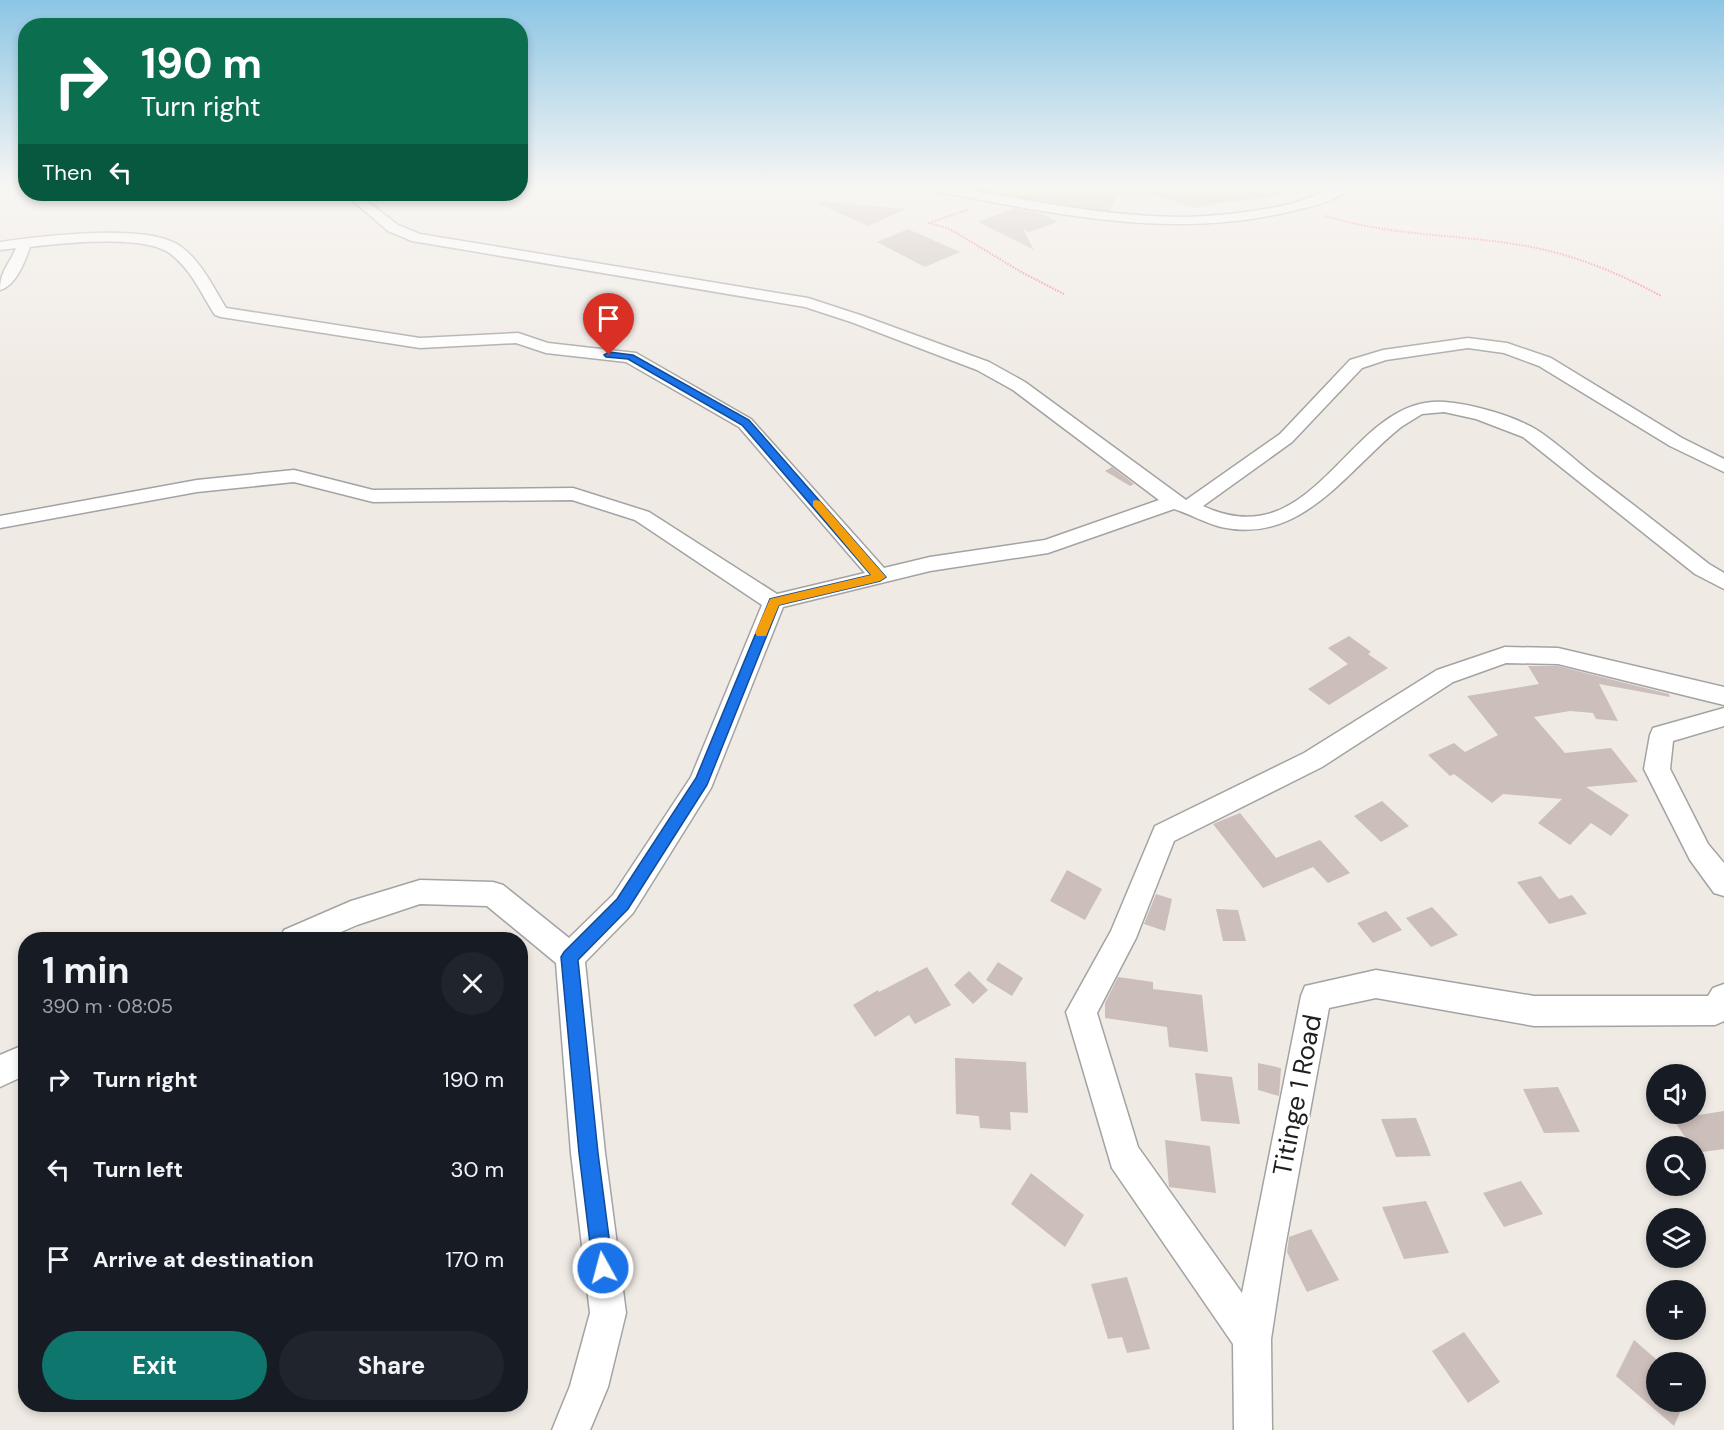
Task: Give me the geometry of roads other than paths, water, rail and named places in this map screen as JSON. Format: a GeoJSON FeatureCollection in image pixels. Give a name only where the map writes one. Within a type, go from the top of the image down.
{"type":"FeatureCollection","features":[{"type":"Feature","properties":{"kind":"street"},"geometry":{"type":"LineString","coordinates":[[0,285],[6,281],[21,254]]}},
{"type":"Feature","properties":{"kind":"street"},"geometry":{"type":"LineString","coordinates":[[179,254],[187,260],[221,312],[420,343],[518,338],[546,348],[630,357],[745,423],[880,577]]}},
{"type":"Feature","properties":{"kind":"street"},"geometry":{"type":"LineString","coordinates":[[512,254],[808,303],[920,342],[983,366],[1019,386],[1181,504],[1223,521],[1255,525],[1282,518],[1313,498],[1407,413],[1433,407],[1477,414],[1503,422],[1529,434],[1702,569],[1724,582]]}},
{"type":"Feature","properties":{"kind":"street"},"geometry":{"type":"LineString","coordinates":[[0,522],[197,486],[294,476],[373,496],[573,494],[642,516],[774,602],[930,564],[1048,546],[1181,504],[1286,438],[1356,364],[1383,355],[1468,343],[1507,348],[1545,362],[1676,442],[1724,466]]}},
{"type":"Feature","properties":{"kind":"street"},"geometry":{"type":"LineString","coordinates":[[570,957],[623,904],[702,781],[774,602]]}},
{"type":"Feature","properties":{"kind":"street"},"geometry":{"type":"LineString","coordinates":[[1252,1340],[1124,1156],[1081,1012],[1122,938],[1164,834],[1313,760],[1445,676],[1505,655],[1558,656],[1724,696]]}},
{"type":"Feature","properties":{"kind":"street"},"geometry":{"type":"LineString","coordinates":[[1724,717],[1662,735],[1657,769],[1699,852],[1724,884]]}},
{"type":"Feature","properties":{"kind":"street"},"geometry":{"type":"LineString","coordinates":[[310,932],[351,914],[420,892],[493,894],[570,957],[588,1153],[608,1313],[589,1387],[571,1430]]}},
{"type":"Feature","properties":{"kind":"street","name":"Titinge 1 Road"},"geometry":{"type":"LineString","coordinates":[[1252,1430],[1252,1340],[1267,1247],[1316,996],[1376,984],[1534,1011],[1715,1010],[1724,998]]}},
{"type":"Feature","properties":{"kind":"street"},"geometry":{"type":"LineString","coordinates":[[0,1071],[18,1063]]}}]}
